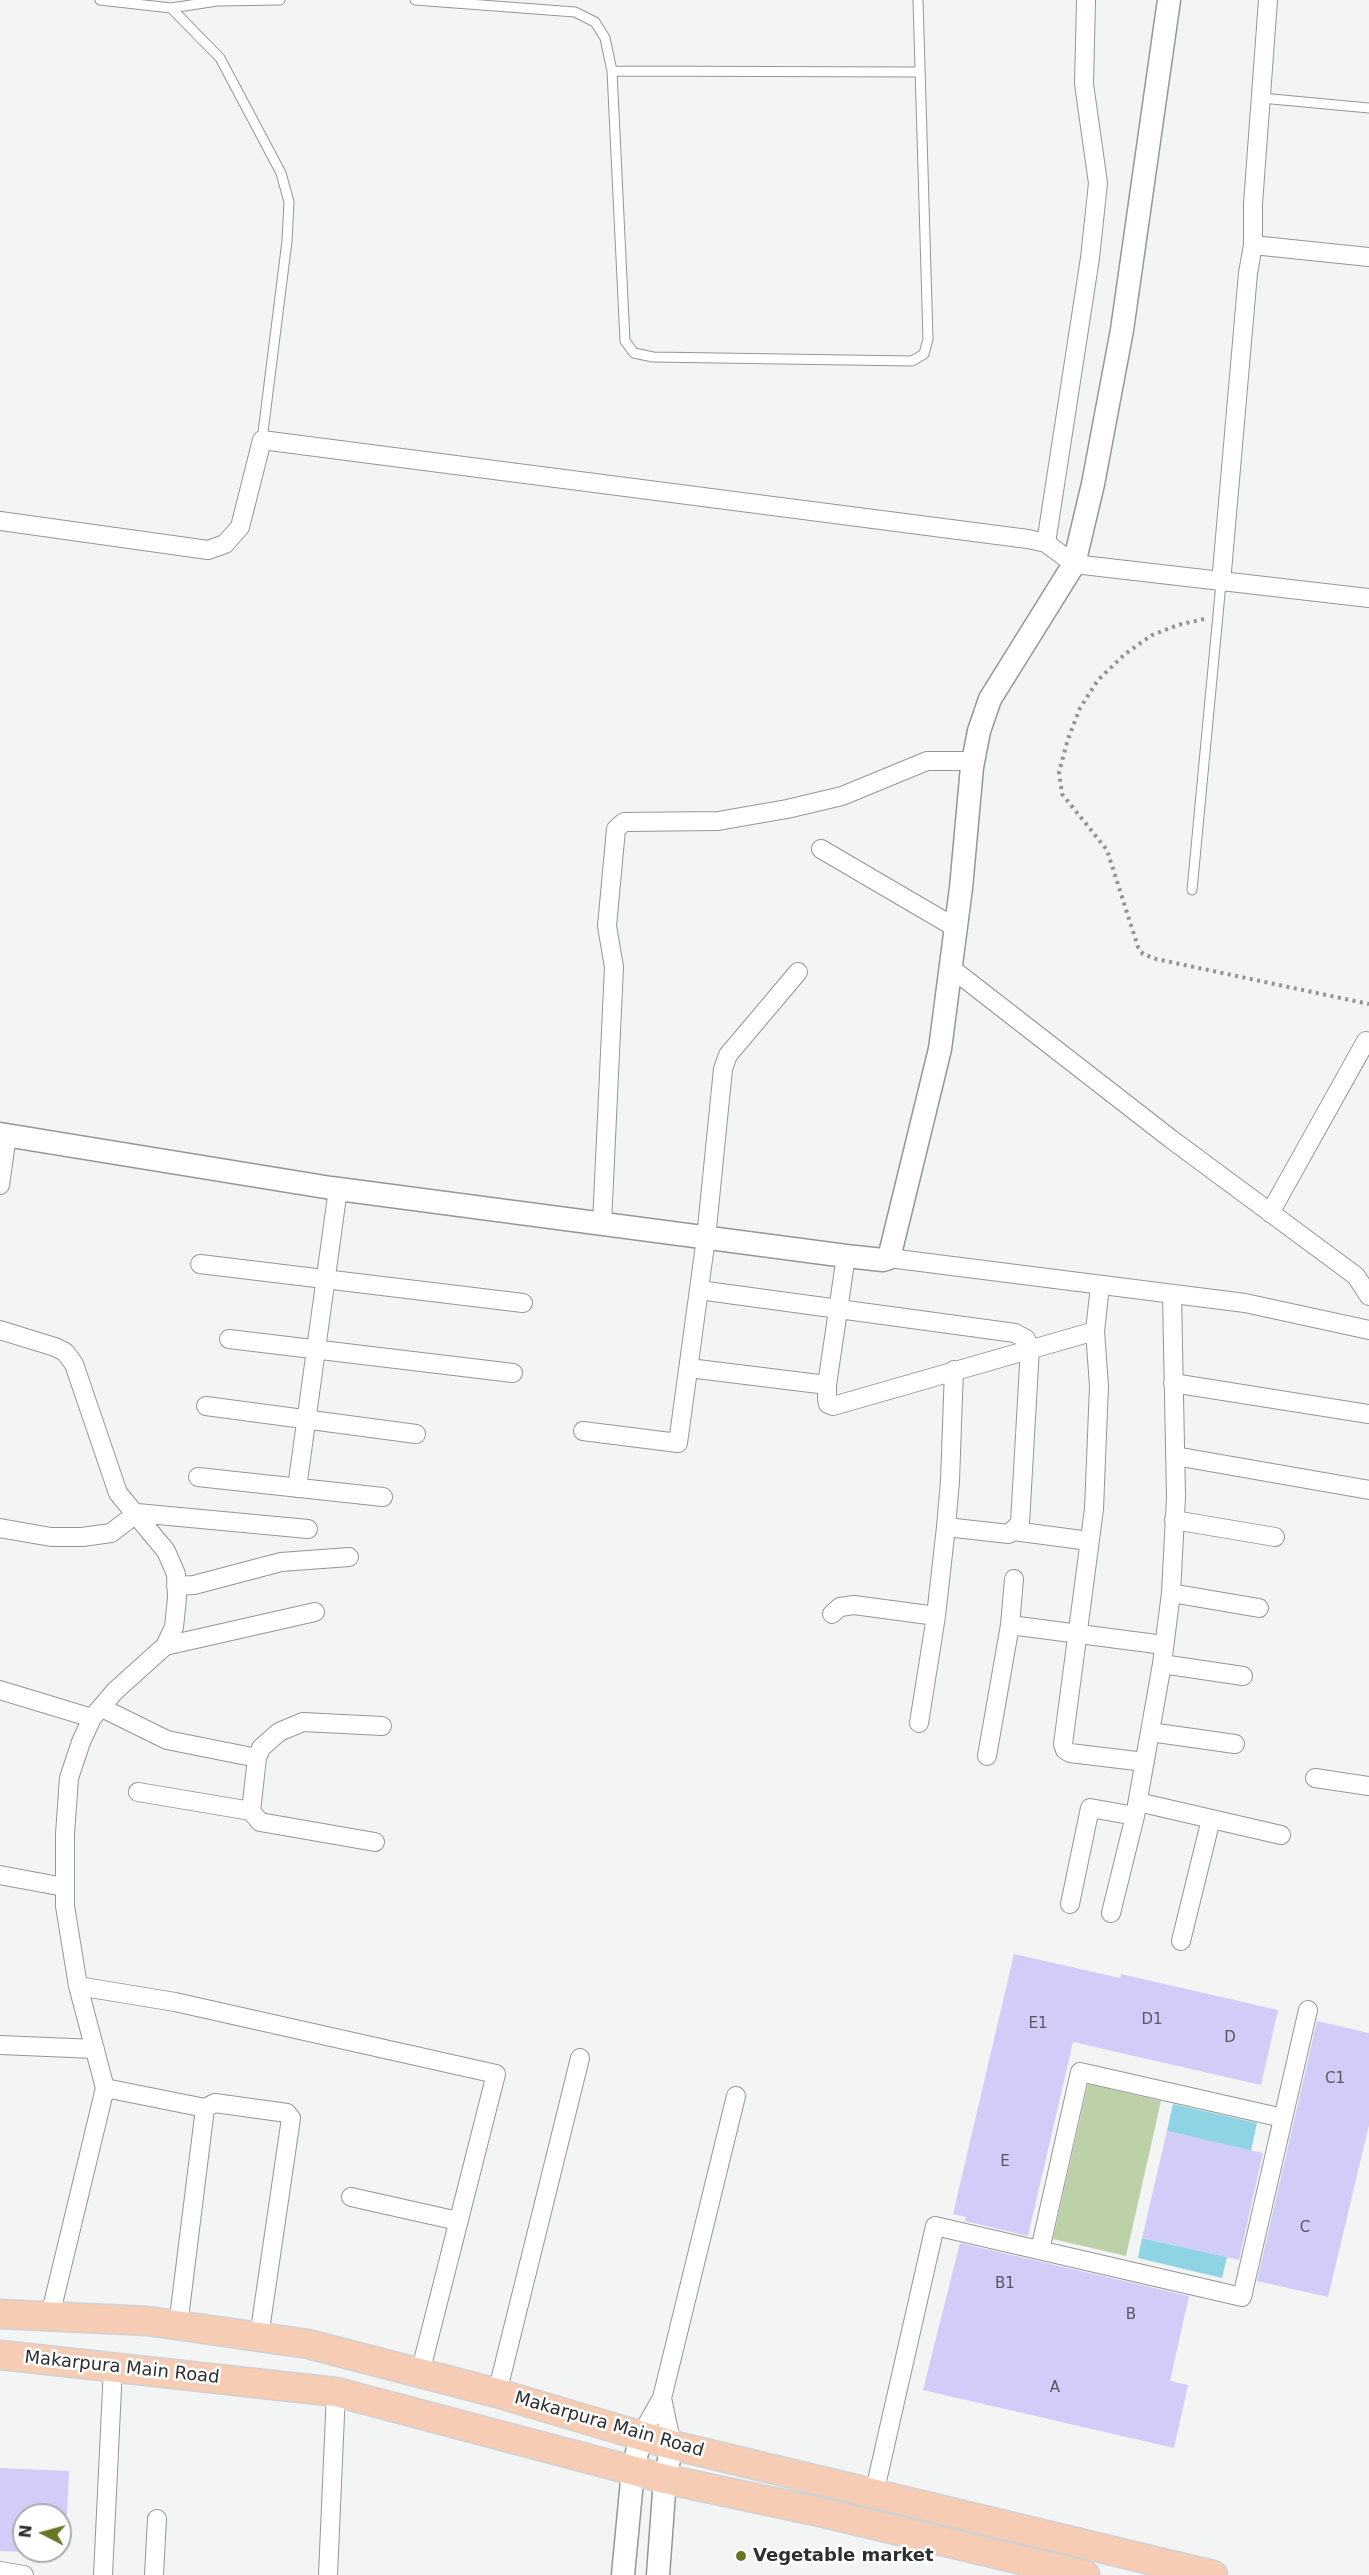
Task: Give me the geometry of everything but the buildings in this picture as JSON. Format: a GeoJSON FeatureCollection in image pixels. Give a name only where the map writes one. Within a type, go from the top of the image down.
{"type":"FeatureCollection","features":[{"type":"Feature","properties":{"kind":"highway","name":"Makarpura Main Road"},"geometry":{"type":"LineString","coordinates":[[0,2314],[148,2321],[308,2344],[497,2393],[672,2445],[1212,2575]]}},
{"type":"Feature","properties":{"kind":"highway","name":"Makarpura Main Road"},"geometry":{"type":"LineString","coordinates":[[0,2355],[336,2392],[665,2479],[811,2510],[1085,2575]]}},
{"type":"Feature","properties":{"kind":"street"},"geometry":{"type":"LineString","coordinates":[[1046,543],[1090,258],[1098,183],[1084,84],[1086,0]]}},
{"type":"Feature","properties":{"kind":"street"},"geometry":{"type":"LineString","coordinates":[[889,1258],[940,1049],[956,928],[973,761],[979,731],[990,699],[1074,564],[1093,484],[1122,330],[1169,0]]}},
{"type":"Feature","properties":{"kind":"street"},"geometry":{"type":"LineString","coordinates":[[1221,583],[1253,245],[1268,0]]}},
{"type":"Feature","properties":{"kind":"street"},"geometry":{"type":"LineString","coordinates":[[1253,245],[1369,257]]}},
{"type":"Feature","properties":{"kind":"street"},"geometry":{"type":"LineString","coordinates":[[0,521],[208,550],[225,544],[240,527],[262,440],[1046,543],[1074,564],[1221,583],[1369,598]]}},
{"type":"Feature","properties":{"kind":"street"},"geometry":{"type":"LineString","coordinates":[[602,1224],[614,967],[607,926],[616,829],[624,822],[718,821],[787,809],[842,796],[927,761],[973,761]]}},
{"type":"Feature","properties":{"kind":"street"},"geometry":{"type":"LineString","coordinates":[[822,849],[956,928]]}},
{"type":"Feature","properties":{"kind":"street"},"geometry":{"type":"LineString","coordinates":[[951,968],[1270,1213],[1356,1276],[1369,1296]]}},
{"type":"Feature","properties":{"kind":"street"},"geometry":{"type":"LineString","coordinates":[[583,1431],[678,1443],[706,1238],[721,1091],[728,1055],[798,972]]}},
{"type":"Feature","properties":{"kind":"street"},"geometry":{"type":"LineString","coordinates":[[1270,1213],[1366,1041]]}},
{"type":"Feature","properties":{"kind":"street"},"geometry":{"type":"LineString","coordinates":[[0,1185],[4,1134],[338,1189],[846,1256],[883,1260],[889,1258],[1245,1303],[1369,1330]]}},
{"type":"Feature","properties":{"kind":"street"},"geometry":{"type":"LineString","coordinates":[[297,1488],[338,1189]]}},
{"type":"Feature","properties":{"kind":"street"},"geometry":{"type":"LineString","coordinates":[[846,1256],[827,1385],[828,1404],[833,1406],[1095,1331]]}},
{"type":"Feature","properties":{"kind":"street"},"geometry":{"type":"LineString","coordinates":[[200,1264],[523,1303]]}},
{"type":"Feature","properties":{"kind":"street"},"geometry":{"type":"LineString","coordinates":[[1100,1286],[1095,1331],[1100,1386],[1089,1541],[1063,1744],[1065,1750],[1145,1762]]}},
{"type":"Feature","properties":{"kind":"street"},"geometry":{"type":"LineString","coordinates":[[699,1290],[839,1307],[1015,1333],[1026,1339],[1030,1348],[1020,1523],[1009,1534],[946,1527]]}},
{"type":"Feature","properties":{"kind":"street"},"geometry":{"type":"LineString","coordinates":[[1111,1913],[1137,1809],[1171,1593],[1175,1456],[1172,1294]]}},
{"type":"Feature","properties":{"kind":"street"},"geometry":{"type":"LineString","coordinates":[[0,1330],[55,1347],[74,1364],[118,1493],[137,1513],[166,1551],[176,1574],[174,1627],[165,1646],[115,1691],[97,1713],[81,1742],[69,1778],[64,1906],[78,1986],[105,2088],[50,2316]]}},
{"type":"Feature","properties":{"kind":"street"},"geometry":{"type":"LineString","coordinates":[[229,1339],[513,1373]]}},
{"type":"Feature","properties":{"kind":"street"},"geometry":{"type":"LineString","coordinates":[[689,1368],[827,1385]]}},
{"type":"Feature","properties":{"kind":"street"},"geometry":{"type":"LineString","coordinates":[[919,1723],[936,1616],[946,1527],[954,1370]]}},
{"type":"Feature","properties":{"kind":"street"},"geometry":{"type":"LineString","coordinates":[[1173,1383],[1369,1414]]}},
{"type":"Feature","properties":{"kind":"street"},"geometry":{"type":"LineString","coordinates":[[206,1406],[416,1434]]}},
{"type":"Feature","properties":{"kind":"street"},"geometry":{"type":"LineString","coordinates":[[1175,1456],[1369,1490]]}},
{"type":"Feature","properties":{"kind":"street"},"geometry":{"type":"LineString","coordinates":[[198,1477],[383,1497]]}},
{"type":"Feature","properties":{"kind":"street"},"geometry":{"type":"LineString","coordinates":[[0,1528],[51,1537],[82,1537],[111,1533],[137,1513],[308,1529]]}},
{"type":"Feature","properties":{"kind":"street"},"geometry":{"type":"LineString","coordinates":[[1174,1520],[1275,1537]]}},
{"type":"Feature","properties":{"kind":"street"},"geometry":{"type":"LineString","coordinates":[[1014,1531],[1089,1541]]}},
{"type":"Feature","properties":{"kind":"street"},"geometry":{"type":"LineString","coordinates":[[176,1586],[194,1585],[281,1562],[349,1557]]}},
{"type":"Feature","properties":{"kind":"street"},"geometry":{"type":"LineString","coordinates":[[987,1756],[1010,1625],[1014,1579]]}},
{"type":"Feature","properties":{"kind":"street"},"geometry":{"type":"LineString","coordinates":[[1171,1593],[1259,1608]]}},
{"type":"Feature","properties":{"kind":"street"},"geometry":{"type":"LineString","coordinates":[[832,1614],[840,1607],[854,1605],[936,1616]]}},
{"type":"Feature","properties":{"kind":"street"},"geometry":{"type":"LineString","coordinates":[[165,1646],[315,1612]]}},
{"type":"Feature","properties":{"kind":"street"},"geometry":{"type":"LineString","coordinates":[[1010,1625],[1078,1634],[1163,1654],[1243,1677]]}},
{"type":"Feature","properties":{"kind":"street"},"geometry":{"type":"LineString","coordinates":[[0,1690],[97,1713],[167,1740],[257,1758]]}},
{"type":"Feature","properties":{"kind":"street"},"geometry":{"type":"LineString","coordinates":[[251,1811],[257,1758],[261,1748],[279,1732],[303,1722],[381,1726]]}},
{"type":"Feature","properties":{"kind":"street"},"geometry":{"type":"LineString","coordinates":[[1150,1732],[1234,1744]]}},
{"type":"Feature","properties":{"kind":"street"},"geometry":{"type":"LineString","coordinates":[[1315,1778],[1369,1786]]}},
{"type":"Feature","properties":{"kind":"street"},"geometry":{"type":"LineString","coordinates":[[138,1792],[251,1811],[260,1822],[375,1842]]}},
{"type":"Feature","properties":{"kind":"street"},"geometry":{"type":"LineString","coordinates":[[1070,1904],[1090,1809],[1137,1809],[1211,1819],[1281,1835]]}},
{"type":"Feature","properties":{"kind":"street"},"geometry":{"type":"LineString","coordinates":[[1181,1941],[1211,1819]]}},
{"type":"Feature","properties":{"kind":"street"},"geometry":{"type":"LineString","coordinates":[[0,1875],[64,1887]]}},
{"type":"Feature","properties":{"kind":"street"},"geometry":{"type":"LineString","coordinates":[[78,1986],[175,2002],[494,2072],[497,2077],[420,2373]]}},
{"type":"Feature","properties":{"kind":"street"},"geometry":{"type":"LineString","coordinates":[[874,2494],[935,2226],[1242,2297],[1308,2010]]}},
{"type":"Feature","properties":{"kind":"street"},"geometry":{"type":"LineString","coordinates":[[0,2045],[95,2049]]}},
{"type":"Feature","properties":{"kind":"street"},"geometry":{"type":"LineString","coordinates":[[497,2393],[580,2058]]}},
{"type":"Feature","properties":{"kind":"street"},"geometry":{"type":"LineString","coordinates":[[1040,2250],[1080,2072],[1283,2118]]}},
{"type":"Feature","properties":{"kind":"street"},"geometry":{"type":"LineString","coordinates":[[105,2088],[205,2108],[215,2103],[287,2113],[291,2118],[259,2337]]}},
{"type":"Feature","properties":{"kind":"street"},"geometry":{"type":"LineString","coordinates":[[623,2575],[633,2470],[641,2435],[662,2398],[736,2096]]}},
{"type":"Feature","properties":{"kind":"street"},"geometry":{"type":"LineString","coordinates":[[178,2326],[205,2108]]}},
{"type":"Feature","properties":{"kind":"street"},"geometry":{"type":"LineString","coordinates":[[351,2197],[458,2222]]}},
{"type":"Feature","properties":{"kind":"street"},"geometry":{"type":"LineString","coordinates":[[103,2575],[113,2368]]}},
{"type":"Feature","properties":{"kind":"street"},"geometry":{"type":"LineString","coordinates":[[328,2575],[336,2392]]}},
{"type":"Feature","properties":{"kind":"street"},"geometry":{"type":"LineString","coordinates":[[658,2575],[665,2479],[672,2445],[662,2398]]}},
{"type":"Feature","properties":{"kind":"street"},"geometry":{"type":"LineString","coordinates":[[154,2575],[157,2519]]}},
{"type":"Feature","properties":{"kind":"street"},"geometry":{"type":"LineString","coordinates":[[0,2571],[24,2575]]}},
{"type":"Feature","properties":{"kind":"lane"},"geometry":{"type":"LineString","coordinates":[[100,0],[171,8],[217,1],[280,0]]}},
{"type":"Feature","properties":{"kind":"lane"},"geometry":{"type":"LineString","coordinates":[[416,0],[575,12],[595,22],[604,38],[612,71],[625,341],[634,353],[652,357],[912,361],[924,354],[928,339],[918,0]]}},
{"type":"Feature","properties":{"kind":"lane"},"geometry":{"type":"LineString","coordinates":[[171,8],[220,58],[281,173],[289,202],[287,241],[262,440]]}},
{"type":"Feature","properties":{"kind":"lane"},"geometry":{"type":"LineString","coordinates":[[612,71],[920,72]]}},
{"type":"Feature","properties":{"kind":"lane"},"geometry":{"type":"LineString","coordinates":[[1261,98],[1369,108]]}},
{"type":"Feature","properties":{"kind":"lane"},"geometry":{"type":"LineString","coordinates":[[1192,890],[1221,583]]}},
{"type":"Feature","properties":{"kind":"path"},"geometry":{"type":"LineString","coordinates":[[1218,616],[1178,625],[1152,635],[1125,654],[1098,680],[1080,708],[1068,739],[1059,772],[1062,794],[1107,850],[1138,947],[1143,954],[1156,959],[1369,1004]]}},
{"type":"Feature","properties":{"kind":"green space"},"geometry":{"type":"Polygon","coordinates":[[[1088,2084],[1161,2101],[1126,2256],[1053,2239],[1088,2084]]]}},
{"type":"Feature","properties":{"kind":"water"},"geometry":{"type":"Polygon","coordinates":[[[1173,2104],[1257,2123],[1251,2151],[1167,2131],[1173,2104]]]}},
{"type":"Feature","properties":{"kind":"water"},"geometry":{"type":"Polygon","coordinates":[[[1142,2238],[1227,2257],[1222,2278],[1138,2258],[1142,2238]]]}},
{"type":"Feature","properties":{"kind":"place","name":"Vegetable market"},"geometry":{"type":"Point","coordinates":[741,2556]}}]}
